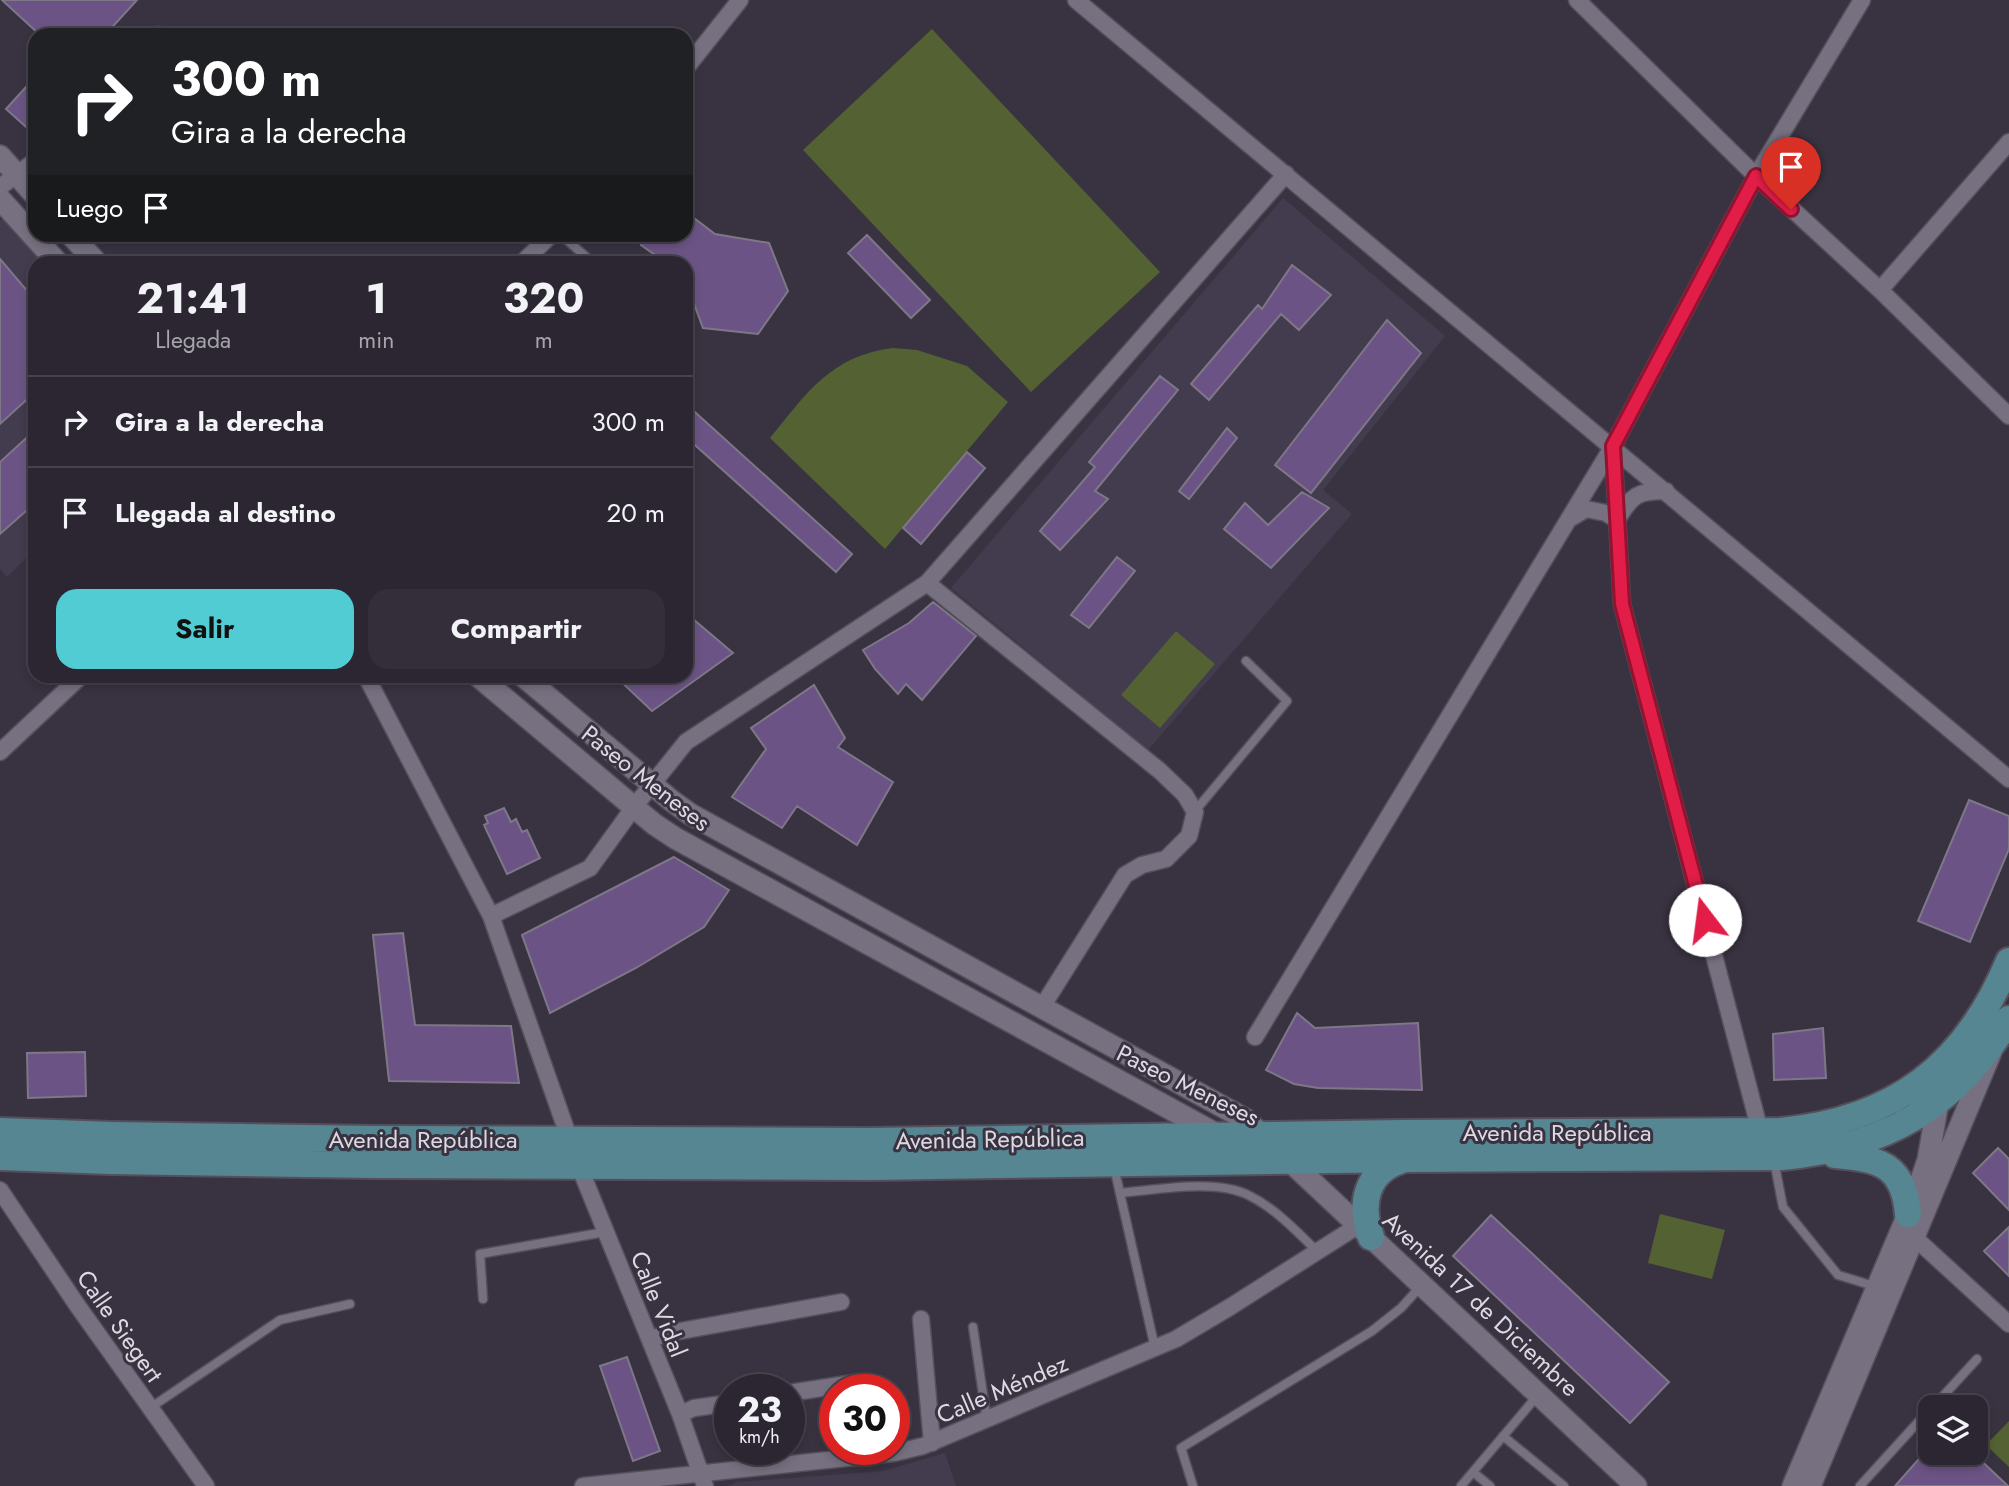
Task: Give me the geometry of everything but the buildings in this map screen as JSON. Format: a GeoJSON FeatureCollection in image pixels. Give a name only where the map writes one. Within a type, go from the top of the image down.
{"type":"FeatureCollection","features":[{"type":"Feature","properties":{"kind":"main road"},"geometry":{"type":"LineString","coordinates":[[1938,1102],[1945,1073],[1956,1050],[1991,999],[2009,961]]}},
{"type":"Feature","properties":{"kind":"main road"},"geometry":{"type":"LineString","coordinates":[[1819,1153],[1879,1135],[1938,1102],[1960,1084],[2006,1024]]}},
{"type":"Feature","properties":{"kind":"main road","name":"Avenida República"},"geometry":{"type":"LineString","coordinates":[[0,1131],[139,1136],[870,1142],[1218,1135],[1760,1131],[1815,1128],[1869,1112],[1923,1081],[1956,1050]]}},
{"type":"Feature","properties":{"kind":"main road","name":"Avenida República"},"geometry":{"type":"LineString","coordinates":[[0,1157],[110,1161],[870,1167],[1290,1160],[1773,1157],[1819,1153]]}},
{"type":"Feature","properties":{"kind":"main road"},"geometry":{"type":"LineString","coordinates":[[1819,1153],[1861,1157],[1884,1164],[1898,1178],[1904,1189],[1911,1226]]}},
{"type":"Feature","properties":{"kind":"main road"},"geometry":{"type":"LineString","coordinates":[[1365,1231],[1366,1192],[1371,1182],[1384,1168],[1407,1159]]}},
{"type":"Feature","properties":{"kind":"street"},"geometry":{"type":"LineString","coordinates":[[693,59],[740,0]]}},
{"type":"Feature","properties":{"kind":"street"},"geometry":{"type":"LineString","coordinates":[[1076,0],[2009,779]]}},
{"type":"Feature","properties":{"kind":"street"},"geometry":{"type":"LineString","coordinates":[[1577,0],[1756,176],[1880,290],[2009,416]]}},
{"type":"Feature","properties":{"kind":"street"},"geometry":{"type":"LineString","coordinates":[[1255,1037],[1571,518],[1613,446],[1756,176],[1861,0]]}},
{"type":"Feature","properties":{"kind":"street"},"geometry":{"type":"LineString","coordinates":[[1880,290],[2009,142]]}},
{"type":"Feature","properties":{"kind":"street"},"geometry":{"type":"LineString","coordinates":[[0,156],[5,187],[28,220]]}},
{"type":"Feature","properties":{"kind":"street"},"geometry":{"type":"LineString","coordinates":[[5,187],[28,168]]}},
{"type":"Feature","properties":{"kind":"street"},"geometry":{"type":"LineString","coordinates":[[491,916],[590,868],[686,742],[927,583],[1286,174]]}},
{"type":"Feature","properties":{"kind":"street"},"geometry":{"type":"LineString","coordinates":[[5,187],[28,193]]}},
{"type":"Feature","properties":{"kind":"street"},"geometry":{"type":"LineString","coordinates":[[77,242],[90,256]]}},
{"type":"Feature","properties":{"kind":"street"},"geometry":{"type":"LineString","coordinates":[[529,256],[544,242]]}},
{"type":"Feature","properties":{"kind":"street"},"geometry":{"type":"LineString","coordinates":[[1613,446],[1622,604],[1760,1131]]}},
{"type":"Feature","properties":{"kind":"street"},"geometry":{"type":"LineString","coordinates":[[1617,520],[1629,500],[1643,491],[1666,491]]}},
{"type":"Feature","properties":{"kind":"street"},"geometry":{"type":"LineString","coordinates":[[1571,518],[1586,509],[1606,513],[1617,520]]}},
{"type":"Feature","properties":{"kind":"street"},"geometry":{"type":"LineString","coordinates":[[927,583],[1160,771],[1185,794],[1195,812],[1189,836],[1166,859],[1142,865],[1125,875],[1042,1007]]}},
{"type":"Feature","properties":{"kind":"street"},"geometry":{"type":"LineString","coordinates":[[0,752],[74,683]]}},
{"type":"Feature","properties":{"kind":"street","name":"Calle Vidal"},"geometry":{"type":"LineString","coordinates":[[370,683],[491,916],[579,1166],[680,1414],[703,1479]]}},
{"type":"Feature","properties":{"kind":"street","name":"Paseo Meneses"},"geometry":{"type":"LineString","coordinates":[[486,683],[654,824],[697,852],[1218,1135],[1290,1160]]}},
{"type":"Feature","properties":{"kind":"street","name":"Paseo Meneses"},"geometry":{"type":"LineString","coordinates":[[531,683],[671,801],[712,827],[1225,1107],[1245,1119],[1290,1160]]}},
{"type":"Feature","properties":{"kind":"street"},"geometry":{"type":"LineString","coordinates":[[1793,1486],[1877,1287],[1911,1226],[2006,1024]]}},
{"type":"Feature","properties":{"kind":"street"},"geometry":{"type":"LineString","coordinates":[[1810,1486],[1911,1226],[1928,1160],[1938,1102]]}},
{"type":"Feature","properties":{"kind":"street","name":"Avenida 17 de Diciembre"},"geometry":{"type":"LineString","coordinates":[[1290,1160],[1636,1486]]}},
{"type":"Feature","properties":{"kind":"street","name":"Calle Siegert"},"geometry":{"type":"LineString","coordinates":[[0,1189],[77,1305],[206,1486]]}},
{"type":"Feature","properties":{"kind":"street"},"geometry":{"type":"LineString","coordinates":[[1911,1226],[2009,1324]]}},
{"type":"Feature","properties":{"kind":"street","name":"Calle Méndez"},"geometry":{"type":"LineString","coordinates":[[583,1486],[703,1479],[894,1453],[932,1443],[1155,1348],[1201,1325],[1317,1251],[1365,1231]]}},
{"type":"Feature","properties":{"kind":"street"},"geometry":{"type":"LineString","coordinates":[[650,1340],[664,1334],[841,1302]]}},
{"type":"Feature","properties":{"kind":"street"},"geometry":{"type":"LineString","coordinates":[[921,1319],[932,1443]]}},
{"type":"Feature","properties":{"kind":"street"},"geometry":{"type":"LineString","coordinates":[[680,1414],[694,1408],[714,1405]]}},
{"type":"Feature","properties":{"kind":"lane"},"geometry":{"type":"LineString","coordinates":[[569,242],[585,256]]}},
{"type":"Feature","properties":{"kind":"lane"},"geometry":{"type":"LineString","coordinates":[[1195,812],[1287,701],[1246,661]]}},
{"type":"Feature","properties":{"kind":"lane"},"geometry":{"type":"LineString","coordinates":[[1773,1157],[1783,1207],[1838,1275],[1877,1287]]}},
{"type":"Feature","properties":{"kind":"lane"},"geometry":{"type":"LineString","coordinates":[[1113,1163],[1155,1348]]}},
{"type":"Feature","properties":{"kind":"lane"},"geometry":{"type":"LineString","coordinates":[[1120,1193],[1198,1187],[1227,1188],[1247,1194],[1262,1203],[1317,1251]]}},
{"type":"Feature","properties":{"kind":"lane"},"geometry":{"type":"LineString","coordinates":[[483,1299],[480,1254],[605,1232]]}},
{"type":"Feature","properties":{"kind":"lane"},"geometry":{"type":"LineString","coordinates":[[1193,1486],[1181,1448],[1372,1331],[1401,1308],[1422,1284]]}},
{"type":"Feature","properties":{"kind":"lane"},"geometry":{"type":"LineString","coordinates":[[150,1408],[280,1320],[350,1304]]}},
{"type":"Feature","properties":{"kind":"lane"},"geometry":{"type":"LineString","coordinates":[[973,1327],[987,1421]]}},
{"type":"Feature","properties":{"kind":"lane"},"geometry":{"type":"LineString","coordinates":[[1943,1395],[1977,1359]]}},
{"type":"Feature","properties":{"kind":"lane"},"geometry":{"type":"LineString","coordinates":[[1461,1486],[1538,1394]]}},
{"type":"Feature","properties":{"kind":"lane"},"geometry":{"type":"LineString","coordinates":[[1860,1486],[1918,1422]]}},
{"type":"Feature","properties":{"kind":"lane"},"geometry":{"type":"LineString","coordinates":[[1503,1436],[1564,1486]]}},
{"type":"Feature","properties":{"kind":"lane"},"geometry":{"type":"LineString","coordinates":[[1473,1472],[1489,1486]]}},
{"type":"Feature","properties":{"kind":"shaded area"},"geometry":{"type":"Polygon","coordinates":[[[1283,198],[1445,336],[1323,490],[1352,514],[1148,750],[951,588],[1283,198]]]}},
{"type":"Feature","properties":{"kind":"shaded area"},"geometry":{"type":"Polygon","coordinates":[[[8,219],[42,256],[28,256],[28,556],[7,577],[0,569],[0,220],[8,219]]]}},
{"type":"Feature","properties":{"kind":"shaded area"},"geometry":{"type":"Polygon","coordinates":[[[945,1453],[956,1486],[728,1486],[737,1482],[883,1471],[945,1453]]]}},
{"type":"Feature","properties":{"kind":"green space"},"geometry":{"type":"Polygon","coordinates":[[[932,29],[1160,272],[1031,392],[803,150],[932,29]]]}},
{"type":"Feature","properties":{"kind":"green space"},"geometry":{"type":"Polygon","coordinates":[[[893,348],[917,350],[967,366],[1008,402],[885,549],[770,438],[809,392],[836,368],[871,352],[893,348]]]}},
{"type":"Feature","properties":{"kind":"green space"},"geometry":{"type":"Polygon","coordinates":[[[1176,631],[1215,664],[1160,728],[1121,695],[1176,631]]]}},
{"type":"Feature","properties":{"kind":"green space"},"geometry":{"type":"Polygon","coordinates":[[[1660,1214],[1725,1230],[1712,1279],[1648,1263],[1660,1214]]]}},
{"type":"Feature","properties":{"kind":"green space"},"geometry":{"type":"Polygon","coordinates":[[[2009,1421],[2009,1467],[1988,1447],[1988,1443],[2009,1421]]]}},
{"type":"Feature","properties":{"kind":"route"},"geometry":{"type":"LineString","coordinates":[[1705,920],[1622,604],[1613,446],[1756,176],[1791,209]]}}]}
